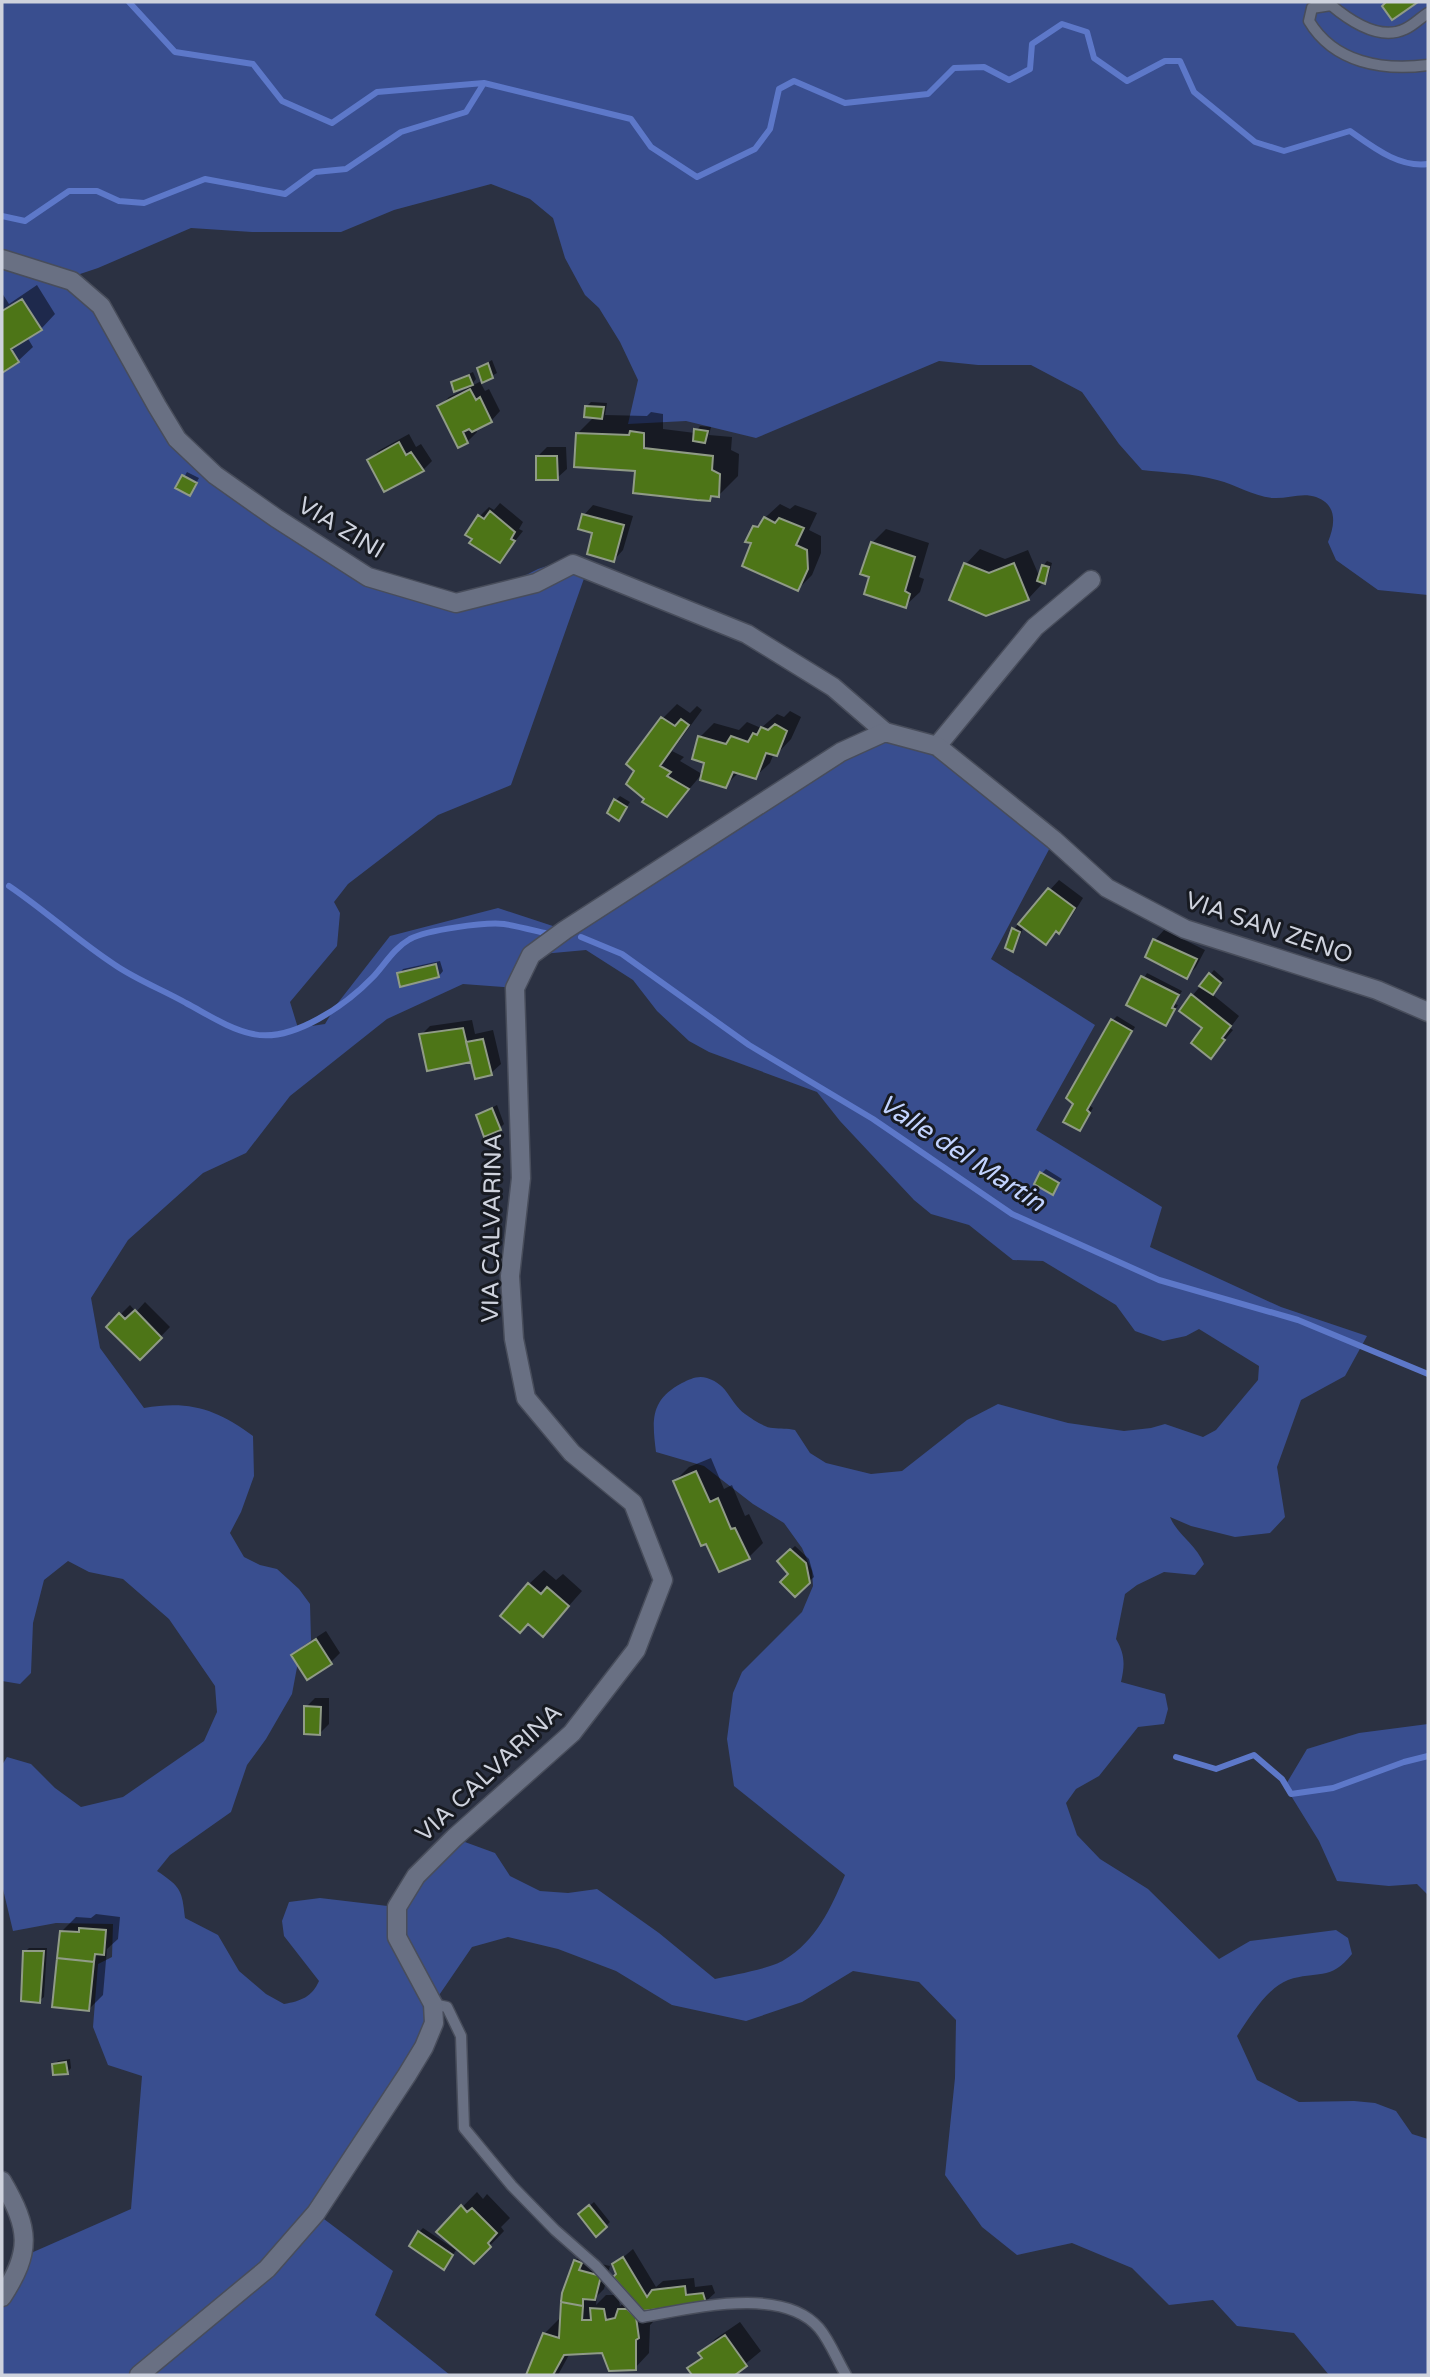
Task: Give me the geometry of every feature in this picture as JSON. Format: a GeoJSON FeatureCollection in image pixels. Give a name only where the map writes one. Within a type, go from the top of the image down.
{"type":"FeatureCollection","features":[{"type":"Feature","properties":{"kind":"street","name":"VIA ZINI"},"geometry":{"type":"LineString","coordinates":[[2,259],[72,281],[101,306],[177,439],[215,475],[368,577],[456,603],[536,583],[573,564],[747,634],[833,687],[885,732]]}},
{"type":"Feature","properties":{"kind":"street"},"geometry":{"type":"LineString","coordinates":[[885,732],[937,746],[1035,627],[1091,580]]}},
{"type":"Feature","properties":{"kind":"street","name":"VIA CALVARINA"},"geometry":{"type":"LineString","coordinates":[[433,2004],[397,1937],[397,1907],[416,1876],[454,1838],[572,1733],[636,1650],[663,1580],[633,1503],[572,1453],[526,1398],[514,1339],[510,1276],[521,1178],[514,988],[531,955],[565,930],[841,752],[885,732]]}},
{"type":"Feature","properties":{"kind":"street","name":"VIA SAN ZENO"},"geometry":{"type":"LineString","coordinates":[[937,746],[1107,888],[1185,929],[1377,990],[1428,1012]]}},
{"type":"Feature","properties":{"kind":"street"},"geometry":{"type":"LineString","coordinates":[[138,2375],[267,2269],[316,2213],[424,2047],[433,2023],[433,2004]]}},
{"type":"Feature","properties":{"kind":"street"},"geometry":{"type":"LineString","coordinates":[[2,2181],[16,2205],[25,2242],[18,2273],[2,2297]]}},
{"type":"Feature","properties":{"kind":"lane"},"geometry":{"type":"LineString","coordinates":[[1428,13],[1405,29],[1384,33],[1344,16],[1331,5],[1312,8],[1309,21],[1318,35],[1343,55],[1372,64],[1402,68],[1428,65]]}},
{"type":"Feature","properties":{"kind":"lane"},"geometry":{"type":"LineString","coordinates":[[433,2004],[447,2007],[461,2036],[464,2129],[512,2186],[555,2230],[597,2266],[642,2317],[725,2303],[779,2306],[804,2315],[820,2329],[846,2375]]}},
{"type":"Feature","properties":{"kind":"shaded area"},"geometry":{"type":"Polygon","coordinates":[[[2,2],[1428,2],[1428,595],[1378,590],[1336,560],[1328,542],[1333,516],[1328,505],[1316,497],[1265,497],[1208,478],[1142,470],[1119,444],[1082,392],[1031,365],[978,365],[939,361],[756,438],[686,421],[628,424],[638,380],[620,342],[599,308],[585,295],[565,258],[553,218],[530,199],[491,184],[394,210],[341,232],[252,232],[191,228],[98,268],[62,280],[101,310],[178,435],[207,465],[403,591],[480,598],[556,563],[587,570],[511,785],[438,815],[348,884],[334,902],[340,913],[337,946],[290,1002],[298,1028],[325,1024],[337,1004],[390,936],[498,908],[565,930],[885,732],[937,746],[1054,840],[991,959],[1095,1025],[1036,1130],[1162,1207],[1150,1247],[1281,1307],[1367,1336],[1345,1376],[1301,1400],[1277,1467],[1285,1517],[1270,1533],[1235,1537],[1191,1526],[1170,1517],[1204,1564],[1195,1575],[1164,1572],[1125,1594],[1116,1639],[1123,1660],[1121,1682],[1165,1694],[1168,1709],[1164,1724],[1138,1727],[1099,1776],[1076,1789],[1066,1803],[1077,1835],[1100,1859],[1148,1889],[1219,1959],[1250,1941],[1336,1930],[1348,1938],[1352,1954],[1344,1963],[1330,1972],[1298,1977],[1280,1984],[1259,2004],[1237,2036],[1257,2080],[1299,2102],[1375,2103],[1396,2111],[1412,2134],[1428,2139],[1428,2375],[1329,2375],[1294,2333],[1237,2326],[1213,2300],[1169,2305],[1132,2268],[1072,2243],[1017,2255],[982,2227],[945,2175],[955,2078],[956,2020],[919,1982],[853,1971],[802,2002],[746,2021],[672,2005],[616,1971],[558,1949],[508,1937],[472,1947],[433,2004],[434,2023],[316,2213],[393,2271],[375,2315],[450,2375],[2,2375],[2,2306],[31,2253],[131,2209],[142,2076],[108,2065],[93,2027],[98,1964],[112,1957],[113,1924],[56,1923],[13,1931],[2,1885],[2,1765],[7,1757],[31,1764],[55,1788],[81,1807],[123,1797],[204,1741],[217,1712],[215,1686],[169,1619],[123,1579],[89,1572],[68,1561],[44,1580],[33,1623],[31,1673],[20,1684],[2,1681],[2,2]],[[586,950],[531,955],[515,988],[463,984],[387,1019],[290,1096],[246,1153],[203,1173],[128,1240],[91,1298],[100,1348],[144,1408],[175,1405],[202,1409],[227,1419],[253,1436],[254,1476],[230,1533],[244,1557],[277,1569],[299,1589],[310,1604],[311,1640],[298,1662],[292,1694],[266,1739],[247,1765],[231,1812],[170,1855],[157,1871],[179,1890],[185,1918],[218,1935],[239,1971],[266,1994],[284,2004],[305,1997],[319,1981],[284,1936],[282,1921],[289,1902],[320,1898],[396,1907],[454,1838],[495,1853],[510,1876],[540,1891],[568,1893],[597,1889],[659,1933],[715,1979],[760,1969],[784,1960],[805,1943],[821,1923],[845,1875],[734,1786],[727,1739],[733,1693],[742,1672],[802,1612],[813,1586],[812,1571],[802,1548],[784,1523],[753,1504],[704,1466],[656,1452],[656,1412],[664,1396],[672,1390],[697,1377],[714,1381],[745,1414],[759,1423],[766,1427],[795,1430],[810,1453],[826,1463],[871,1474],[902,1471],[967,1420],[998,1404],[1068,1423],[1124,1431],[1165,1424],[1203,1437],[1216,1430],[1258,1380],[1259,1366],[1199,1329],[1186,1336],[1163,1341],[1135,1331],[1116,1305],[1043,1261],[1013,1260],[969,1225],[931,1214],[914,1200],[840,1121],[817,1092],[709,1052],[689,1041],[657,1011],[633,980],[586,950]]]}},
{"type":"Feature","properties":{"kind":"shaded area"},"geometry":{"type":"Polygon","coordinates":[[[1428,1724],[1428,1895],[1417,1884],[1389,1886],[1337,1881],[1319,1841],[1285,1786],[1307,1749],[1359,1733],[1428,1724]]]}},
{"type":"Feature","properties":{"kind":"building"},"geometry":{"type":"Polygon","coordinates":[[[1386,2],[1418,2],[1392,20],[1382,6],[1386,2]]]}},
{"type":"Feature","properties":{"kind":"building"},"geometry":{"type":"Polygon","coordinates":[[[22,299],[42,330],[11,349],[19,362],[2,373],[2,311],[22,299]]]}},
{"type":"Feature","properties":{"kind":"building"},"geometry":{"type":"Polygon","coordinates":[[[488,363],[493,378],[482,383],[477,368],[488,363]]]}},
{"type":"Feature","properties":{"kind":"building"},"geometry":{"type":"Polygon","coordinates":[[[469,375],[473,385],[454,392],[451,382],[469,375]]]}},
{"type":"Feature","properties":{"kind":"building"},"geometry":{"type":"Polygon","coordinates":[[[470,389],[476,400],[480,397],[492,422],[472,432],[469,429],[463,432],[468,443],[458,448],[437,406],[470,389]]]}},
{"type":"Feature","properties":{"kind":"building"},"geometry":{"type":"Polygon","coordinates":[[[585,406],[604,407],[602,419],[584,417],[585,406]]]}},
{"type":"Feature","properties":{"kind":"building"},"geometry":{"type":"Polygon","coordinates":[[[694,429],[708,431],[705,443],[693,441],[694,429]]]}},
{"type":"Feature","properties":{"kind":"building"},"geometry":{"type":"Polygon","coordinates":[[[630,431],[644,433],[644,448],[713,456],[712,470],[720,474],[719,497],[711,496],[710,501],[633,493],[635,471],[574,467],[576,433],[629,435],[630,431]]]}},
{"type":"Feature","properties":{"kind":"building"},"geometry":{"type":"Polygon","coordinates":[[[399,442],[406,455],[411,452],[424,471],[384,492],[367,460],[399,442]]]}},
{"type":"Feature","properties":{"kind":"building"},"geometry":{"type":"Polygon","coordinates":[[[536,456],[557,456],[558,480],[536,480],[536,456]]]}},
{"type":"Feature","properties":{"kind":"building"},"geometry":{"type":"Polygon","coordinates":[[[182,475],[197,483],[190,496],[175,488],[182,475]]]}},
{"type":"Feature","properties":{"kind":"building"},"geometry":{"type":"Polygon","coordinates":[[[490,511],[515,532],[511,539],[515,541],[500,563],[469,543],[472,539],[465,535],[478,515],[484,519],[490,511]]]}},
{"type":"Feature","properties":{"kind":"building"},"geometry":{"type":"Polygon","coordinates":[[[582,514],[624,525],[614,562],[587,554],[592,533],[578,529],[582,514]]]}},
{"type":"Feature","properties":{"kind":"building"},"geometry":{"type":"Polygon","coordinates":[[[764,517],[775,523],[779,518],[804,528],[796,545],[807,550],[808,569],[798,591],[742,566],[751,543],[745,542],[753,526],[758,527],[764,517]]]}},
{"type":"Feature","properties":{"kind":"building"},"geometry":{"type":"Polygon","coordinates":[[[871,542],[915,557],[905,591],[910,594],[906,608],[864,594],[869,577],[860,574],[871,542]]]}},
{"type":"Feature","properties":{"kind":"building"},"geometry":{"type":"Polygon","coordinates":[[[964,563],[989,573],[1014,563],[1029,600],[986,616],[949,600],[964,563]]]}},
{"type":"Feature","properties":{"kind":"building"},"geometry":{"type":"Polygon","coordinates":[[[1042,565],[1049,567],[1045,584],[1037,581],[1042,565]]]}},
{"type":"Feature","properties":{"kind":"building"},"geometry":{"type":"Polygon","coordinates":[[[661,717],[675,726],[681,719],[689,725],[660,766],[671,772],[667,776],[689,789],[667,817],[642,802],[644,799],[626,784],[634,771],[626,764],[661,717]]]}},
{"type":"Feature","properties":{"kind":"building"},"geometry":{"type":"Polygon","coordinates":[[[775,724],[787,731],[777,756],[766,753],[756,779],[733,772],[726,788],[700,780],[704,763],[692,759],[698,736],[726,744],[731,736],[748,742],[753,733],[757,735],[761,727],[768,730],[775,724]]]}},
{"type":"Feature","properties":{"kind":"building"},"geometry":{"type":"Polygon","coordinates":[[[614,799],[627,807],[619,821],[607,813],[614,799]]]}},
{"type":"Feature","properties":{"kind":"building"},"geometry":{"type":"Polygon","coordinates":[[[1048,888],[1075,908],[1059,934],[1056,931],[1046,945],[1018,924],[1048,888]]]}},
{"type":"Feature","properties":{"kind":"building"},"geometry":{"type":"Polygon","coordinates":[[[1012,928],[1020,932],[1013,952],[1005,948],[1012,928]]]}},
{"type":"Feature","properties":{"kind":"building"},"geometry":{"type":"Polygon","coordinates":[[[1153,939],[1197,959],[1187,979],[1145,957],[1153,939]]]}},
{"type":"Feature","properties":{"kind":"building"},"geometry":{"type":"Polygon","coordinates":[[[436,964],[439,977],[400,987],[397,973],[436,964]]]}},
{"type":"Feature","properties":{"kind":"building"},"geometry":{"type":"Polygon","coordinates":[[[1209,973],[1221,983],[1213,995],[1199,986],[1209,973]]]}},
{"type":"Feature","properties":{"kind":"building"},"geometry":{"type":"Polygon","coordinates":[[[1141,976],[1179,995],[1166,1026],[1126,1005],[1141,976]]]}},
{"type":"Feature","properties":{"kind":"building"},"geometry":{"type":"Polygon","coordinates":[[[1191,994],[1231,1026],[1222,1038],[1225,1040],[1211,1059],[1191,1043],[1202,1028],[1179,1011],[1191,994]]]}},
{"type":"Feature","properties":{"kind":"building"},"geometry":{"type":"Polygon","coordinates":[[[1111,1019],[1132,1031],[1087,1110],[1090,1113],[1080,1131],[1063,1122],[1073,1104],[1066,1098],[1111,1019]]]}},
{"type":"Feature","properties":{"kind":"building"},"geometry":{"type":"Polygon","coordinates":[[[463,1028],[471,1062],[427,1071],[419,1034],[463,1028]]]}},
{"type":"Feature","properties":{"kind":"building"},"geometry":{"type":"Polygon","coordinates":[[[483,1039],[492,1075],[475,1079],[466,1042],[483,1039]]]}},
{"type":"Feature","properties":{"kind":"building"},"geometry":{"type":"Polygon","coordinates":[[[492,1108],[501,1130],[484,1137],[476,1115],[492,1108]]]}},
{"type":"Feature","properties":{"kind":"building"},"geometry":{"type":"Polygon","coordinates":[[[1040,1172],[1059,1183],[1053,1195],[1034,1184],[1040,1172]]]}},
{"type":"Feature","properties":{"kind":"building"},"geometry":{"type":"Polygon","coordinates":[[[135,1310],[162,1338],[140,1360],[106,1327],[119,1313],[125,1319],[135,1310]]]}},
{"type":"Feature","properties":{"kind":"building"},"geometry":{"type":"Polygon","coordinates":[[[696,1471],[710,1502],[718,1498],[731,1529],[735,1528],[750,1559],[719,1572],[706,1544],[701,1546],[673,1481],[696,1471]]]}},
{"type":"Feature","properties":{"kind":"building"},"geometry":{"type":"Polygon","coordinates":[[[790,1549],[806,1563],[810,1583],[795,1597],[780,1582],[788,1574],[777,1561],[790,1549]]]}},
{"type":"Feature","properties":{"kind":"building"},"geometry":{"type":"Polygon","coordinates":[[[528,1583],[541,1594],[547,1587],[569,1606],[543,1637],[528,1624],[520,1633],[500,1616],[528,1583]]]}},
{"type":"Feature","properties":{"kind":"building"},"geometry":{"type":"Polygon","coordinates":[[[316,1639],[332,1664],[307,1680],[291,1655],[316,1639]]]}},
{"type":"Feature","properties":{"kind":"building"},"geometry":{"type":"Polygon","coordinates":[[[304,1706],[321,1707],[320,1735],[304,1734],[304,1706]]]}},
{"type":"Feature","properties":{"kind":"building"},"geometry":{"type":"Polygon","coordinates":[[[79,1928],[106,1930],[104,1955],[95,1954],[94,1962],[57,1958],[60,1931],[79,1932],[79,1928]]]}},
{"type":"Feature","properties":{"kind":"building"},"geometry":{"type":"Polygon","coordinates":[[[23,1951],[44,1951],[40,2003],[21,2001],[23,1951]]]}},
{"type":"Feature","properties":{"kind":"building"},"geometry":{"type":"Polygon","coordinates":[[[57,1958],[94,1962],[89,2011],[52,2007],[57,1958]]]}},
{"type":"Feature","properties":{"kind":"building"},"geometry":{"type":"Polygon","coordinates":[[[66,2062],[68,2074],[53,2075],[52,2064],[66,2062]]]}},
{"type":"Feature","properties":{"kind":"building"},"geometry":{"type":"Polygon","coordinates":[[[461,2205],[467,2212],[472,2208],[497,2233],[488,2243],[491,2247],[474,2264],[436,2232],[461,2205]]]}},
{"type":"Feature","properties":{"kind":"building"},"geometry":{"type":"Polygon","coordinates":[[[589,2205],[607,2227],[596,2237],[578,2214],[589,2205]]]}},
{"type":"Feature","properties":{"kind":"building"},"geometry":{"type":"Polygon","coordinates":[[[418,2231],[453,2255],[444,2270],[409,2246],[418,2231]]]}},
{"type":"Feature","properties":{"kind":"building"},"geometry":{"type":"Polygon","coordinates":[[[623,2257],[647,2297],[652,2290],[685,2286],[686,2295],[703,2293],[706,2303],[643,2311],[613,2277],[616,2274],[612,2264],[623,2257]]]}},
{"type":"Feature","properties":{"kind":"building"},"geometry":{"type":"Polygon","coordinates":[[[574,2260],[582,2263],[579,2270],[601,2276],[595,2300],[583,2299],[583,2306],[561,2302],[574,2260]]]}},
{"type":"Feature","properties":{"kind":"building"},"geometry":{"type":"Polygon","coordinates":[[[561,2302],[583,2306],[582,2320],[591,2320],[590,2308],[604,2309],[606,2320],[615,2318],[618,2309],[627,2309],[636,2317],[639,2338],[636,2340],[636,2370],[609,2371],[602,2353],[564,2355],[553,2375],[526,2375],[543,2333],[559,2338],[561,2302]]]}},
{"type":"Feature","properties":{"kind":"building"},"geometry":{"type":"Polygon","coordinates":[[[725,2335],[747,2366],[735,2375],[692,2375],[687,2368],[702,2358],[698,2353],[725,2335]]]}},
{"type":"Feature","properties":{"kind":"waterway"},"geometry":{"type":"LineString","coordinates":[[129,2],[175,52],[253,64],[282,101],[332,123],[377,92],[484,83]]}},
{"type":"Feature","properties":{"kind":"waterway"},"geometry":{"type":"LineString","coordinates":[[2,216],[25,221],[69,191],[97,191],[119,201],[144,203],[205,179],[285,194],[315,172],[346,169],[401,132],[466,112],[484,83],[631,119],[651,147],[697,177],[755,149],[770,129],[779,89],[794,81],[845,103],[928,94],[954,68],[984,67],[1009,80],[1030,69],[1032,44],[1062,24],[1087,32],[1094,58],[1127,81],[1165,61],[1180,61],[1194,92],[1255,142],[1284,151],[1350,131],[1397,160],[1428,164]]}},
{"type":"Feature","properties":{"kind":"waterway","name":"Valle del Martin"},"geometry":{"type":"LineString","coordinates":[[9,886],[123,970],[227,1025],[253,1034],[285,1033],[318,1019],[349,999],[399,947],[418,936],[483,924],[509,925],[545,933]]}},
{"type":"Feature","properties":{"kind":"waterway","name":"Valle del Martin"},"geometry":{"type":"LineString","coordinates":[[581,937],[622,954],[749,1045],[873,1119],[1012,1214],[1159,1280],[1298,1320],[1428,1374]]}},
{"type":"Feature","properties":{"kind":"waterway"},"geometry":{"type":"LineString","coordinates":[[1176,1757],[1216,1769],[1254,1755],[1282,1779],[1291,1794],[1333,1788],[1428,1756]]}}]}
